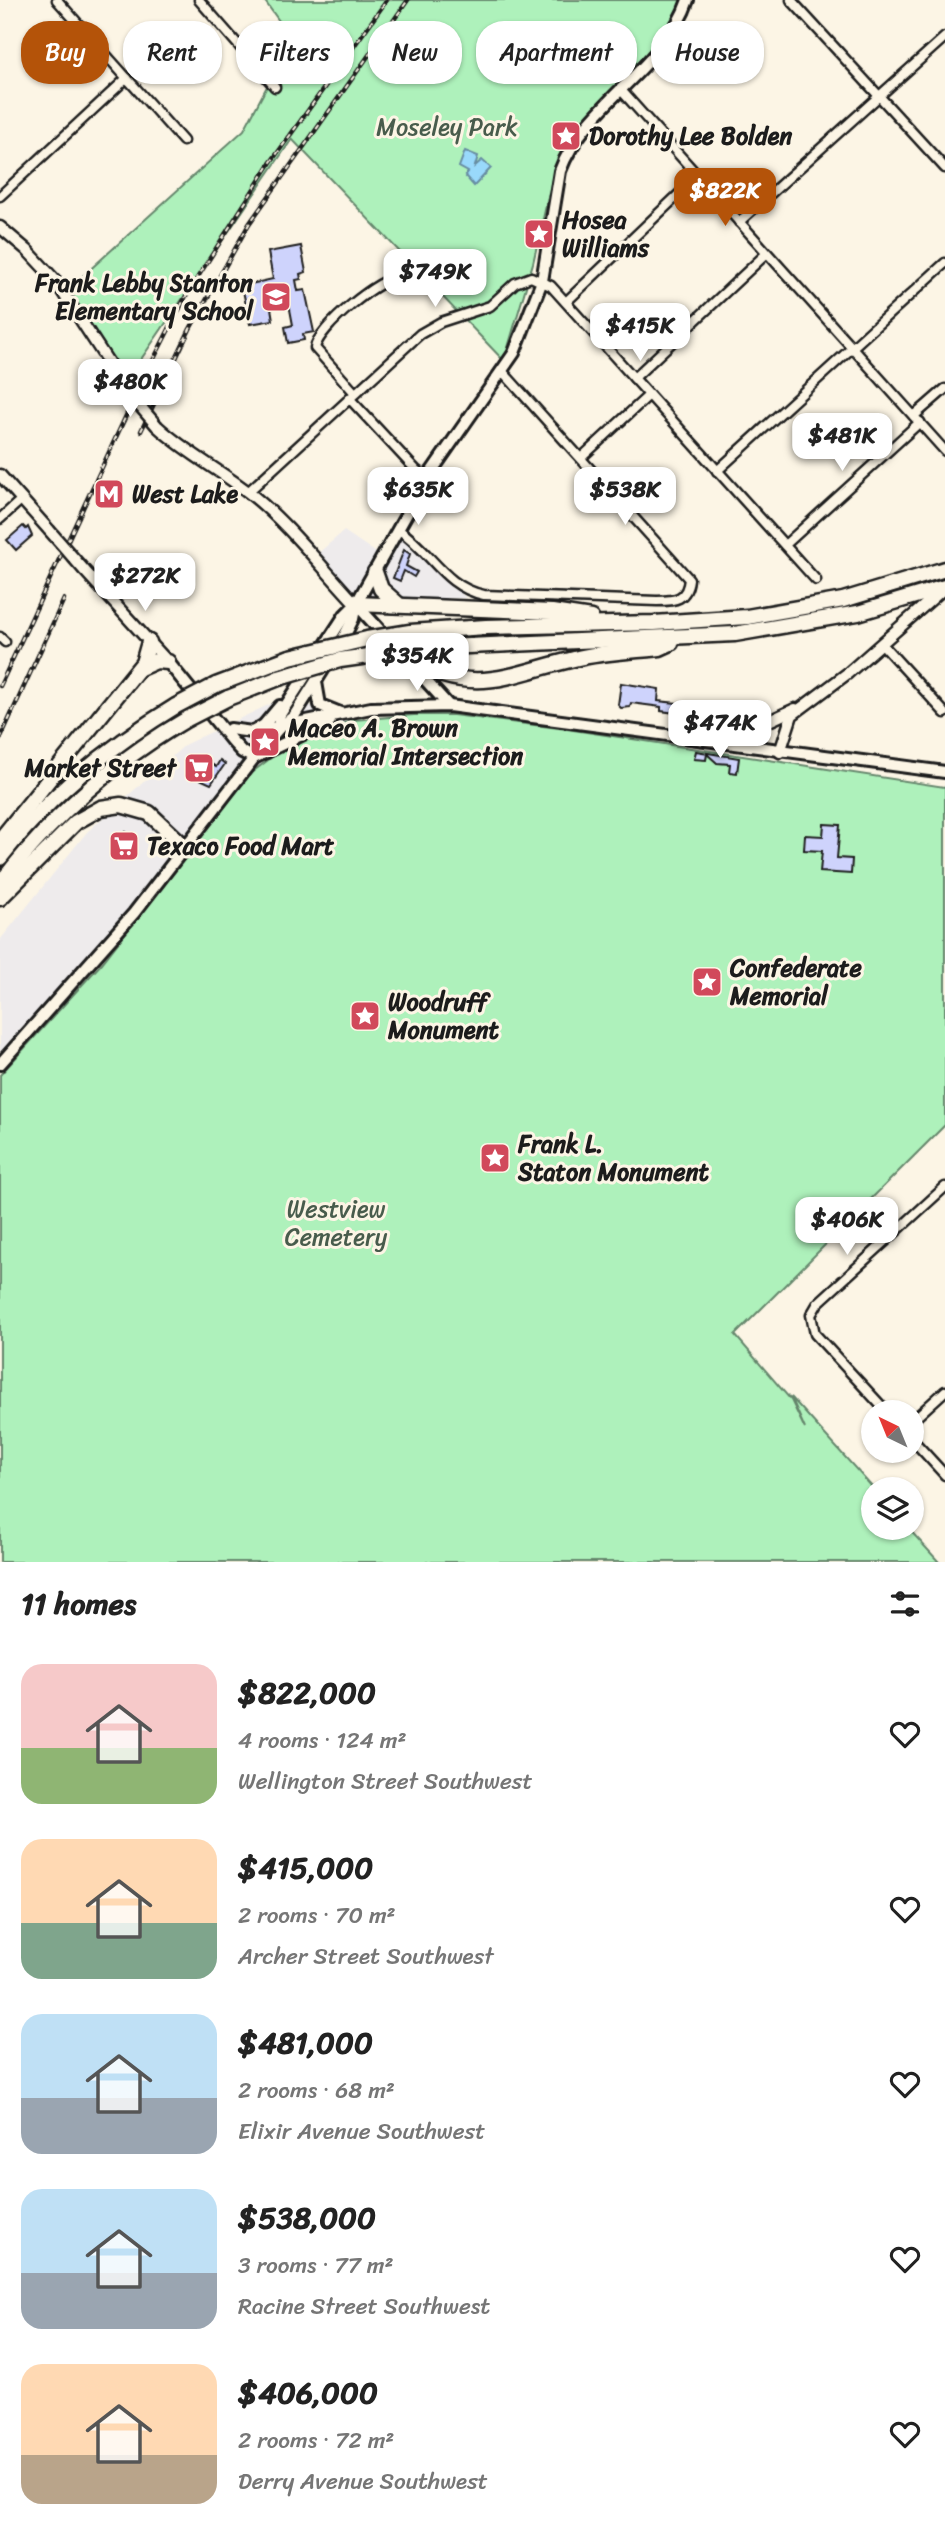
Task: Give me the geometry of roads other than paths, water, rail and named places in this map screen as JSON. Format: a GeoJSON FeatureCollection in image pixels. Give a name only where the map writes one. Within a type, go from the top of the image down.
{"type":"FeatureCollection","features":[{"type":"Feature","properties":{"kind":"highway"},"geometry":{"type":"LineString","coordinates":[[0,858],[42,809],[93,762],[176,706],[216,685],[290,657],[410,632],[747,617],[856,596],[945,569]]}},
{"type":"Feature","properties":{"kind":"highway"},"geometry":{"type":"LineString","coordinates":[[375,572],[381,589],[399,605]]}},
{"type":"Feature","properties":{"kind":"highway"},"geometry":{"type":"LineString","coordinates":[[0,884],[48,827],[94,782],[128,756],[187,719],[228,698],[279,678],[341,660],[425,648],[735,634],[824,620],[945,587]]}},
{"type":"Feature","properties":{"kind":"highway"},"geometry":{"type":"LineString","coordinates":[[356,604],[552,612],[624,622]]}},
{"type":"Feature","properties":{"kind":"highway"},"geometry":{"type":"LineString","coordinates":[[408,660],[448,678],[492,680],[577,659],[660,648],[688,637]]}},
{"type":"Feature","properties":{"kind":"highway"},"geometry":{"type":"LineString","coordinates":[[0,840],[139,669],[146,659],[149,642]]}},
{"type":"Feature","properties":{"kind":"highway"},"geometry":{"type":"LineString","coordinates":[[139,669],[156,661],[168,662]]}},
{"type":"Feature","properties":{"kind":"highway"},"geometry":{"type":"LineString","coordinates":[[0,898],[76,822],[101,807],[121,805],[149,813],[185,847]]}},
{"type":"Feature","properties":{"kind":"main road"},"geometry":{"type":"LineString","coordinates":[[673,21],[681,0]]}},
{"type":"Feature","properties":{"kind":"main road"},"geometry":{"type":"LineString","coordinates":[[679,21],[688,0]]}},
{"type":"Feature","properties":{"kind":"main road"},"geometry":{"type":"LineString","coordinates":[[279,728],[279,716],[345,615],[356,604],[427,478],[503,372],[528,323],[542,281],[560,171],[565,156],[651,55]]}},
{"type":"Feature","properties":{"kind":"main road"},"geometry":{"type":"LineString","coordinates":[[356,604],[449,706]]}},
{"type":"Feature","properties":{"kind":"main road"},"geometry":{"type":"LineString","coordinates":[[0,1064],[101,953],[254,758],[279,728],[293,717],[345,635],[353,619],[356,604]]}},
{"type":"Feature","properties":{"kind":"main road"},"geometry":{"type":"LineString","coordinates":[[252,732],[264,725],[281,704],[341,613],[356,604]]}},
{"type":"Feature","properties":{"kind":"main road"},"geometry":{"type":"LineString","coordinates":[[345,635],[363,625],[379,629]]}},
{"type":"Feature","properties":{"kind":"main road"},"geometry":{"type":"LineString","coordinates":[[168,662],[243,752],[254,758]]}},
{"type":"Feature","properties":{"kind":"main road"},"geometry":{"type":"LineString","coordinates":[[316,682],[320,705],[331,711],[344,713]]}},
{"type":"Feature","properties":{"kind":"main road"},"geometry":{"type":"LineString","coordinates":[[230,729],[252,732],[344,713],[402,706],[449,706],[945,772]]}},
{"type":"Feature","properties":{"kind":"main road"},"geometry":{"type":"LineString","coordinates":[[254,758],[344,713]]}},
{"type":"Feature","properties":{"kind":"main road"},"geometry":{"type":"LineString","coordinates":[[217,719],[244,742],[254,758]]}},
{"type":"Feature","properties":{"kind":"main road"},"geometry":{"type":"LineString","coordinates":[[741,731],[741,745]]}},
{"type":"Feature","properties":{"kind":"street"},"geometry":{"type":"LineString","coordinates":[[57,0],[123,74]]}},
{"type":"Feature","properties":{"kind":"street"},"geometry":{"type":"LineString","coordinates":[[199,0],[275,87]]}},
{"type":"Feature","properties":{"kind":"street"},"geometry":{"type":"LineString","coordinates":[[796,2],[945,168]]}},
{"type":"Feature","properties":{"kind":"street"},"geometry":{"type":"LineString","coordinates":[[739,222],[945,37]]}},
{"type":"Feature","properties":{"kind":"street"},"geometry":{"type":"LineString","coordinates":[[0,195],[123,82]]}},
{"type":"Feature","properties":{"kind":"street"},"geometry":{"type":"LineString","coordinates":[[132,84],[183,141]]}},
{"type":"Feature","properties":{"kind":"street"},"geometry":{"type":"LineString","coordinates":[[620,89],[945,451]]}},
{"type":"Feature","properties":{"kind":"street"},"geometry":{"type":"LineString","coordinates":[[565,302],[698,176]]}},
{"type":"Feature","properties":{"kind":"street"},"geometry":{"type":"LineString","coordinates":[[0,227],[27,250],[54,279],[127,391],[157,426],[191,456],[248,492],[356,604]]}},
{"type":"Feature","properties":{"kind":"street"},"geometry":{"type":"LineString","coordinates":[[634,378],[766,254]]}},
{"type":"Feature","properties":{"kind":"street"},"geometry":{"type":"LineString","coordinates":[[717,471],[945,263]]}},
{"type":"Feature","properties":{"kind":"street"},"geometry":{"type":"LineString","coordinates":[[427,478],[416,470],[352,396],[315,348],[324,332],[356,301],[394,277],[412,276],[449,289]]}},
{"type":"Feature","properties":{"kind":"street"},"geometry":{"type":"LineString","coordinates":[[248,492],[421,334],[441,322],[490,306],[520,279],[531,277],[542,281],[565,302],[816,580]]}},
{"type":"Feature","properties":{"kind":"street"},"geometry":{"type":"LineString","coordinates":[[399,530],[461,589],[484,595],[669,601],[682,597],[687,592],[690,579],[503,372]]}},
{"type":"Feature","properties":{"kind":"street"},"geometry":{"type":"LineString","coordinates":[[785,545],[945,389]]}},
{"type":"Feature","properties":{"kind":"street"},"geometry":{"type":"LineString","coordinates":[[582,457],[649,395]]}},
{"type":"Feature","properties":{"kind":"street"},"geometry":{"type":"LineString","coordinates":[[0,475],[168,662]]}},
{"type":"Feature","properties":{"kind":"street"},"geometry":{"type":"LineString","coordinates":[[0,519],[22,499]]}},
{"type":"Feature","properties":{"kind":"street"},"geometry":{"type":"LineString","coordinates":[[703,739],[741,731],[802,706],[834,684],[945,587]]}},
{"type":"Feature","properties":{"kind":"street"},"geometry":{"type":"LineString","coordinates":[[882,644],[945,713]]}},
{"type":"Feature","properties":{"kind":"street"},"geometry":{"type":"LineString","coordinates":[[780,752],[788,723],[802,706]]}},
{"type":"Feature","properties":{"kind":"street"},"geometry":{"type":"LineString","coordinates":[[876,1400],[815,1334],[811,1315],[818,1303],[945,1187]]}},
{"type":"Feature","properties":{"kind":"street"},"geometry":{"type":"LineString","coordinates":[[924,1410],[945,1391]]}},
{"type":"Feature","properties":{"kind":"street"},"geometry":{"type":"LineString","coordinates":[[924,1451],[945,1475]]}},
{"type":"Feature","properties":{"kind":"water"},"geometry":{"type":"Polygon","coordinates":[[[465,151],[478,156],[475,166],[482,160],[491,168],[474,186],[465,176],[468,172],[459,167],[465,151]]]}},
{"type":"Feature","properties":{"kind":"railway"},"geometry":{"type":"LineString","coordinates":[[0,686],[138,390],[187,294],[271,162],[387,0]]}},
{"type":"Feature","properties":{"kind":"railway"},"geometry":{"type":"LineString","coordinates":[[141,431],[190,329],[249,224],[408,0]]}},
{"type":"Feature","properties":{"kind":"railway"},"geometry":{"type":"LineString","coordinates":[[0,739],[64,599]]}},
{"type":"Feature","properties":{"kind":"place","name":"Dorothy Lee Bolden"},"geometry":{"type":"Point","coordinates":[566,136]}},
{"type":"Feature","properties":{"kind":"place","name":"Hosea Williams"},"geometry":{"type":"Point","coordinates":[539,234]}},
{"type":"Feature","properties":{"kind":"place","name":"Frank Lebby Stanton Elementary School"},"geometry":{"type":"Point","coordinates":[276,297]}},
{"type":"Feature","properties":{"kind":"place","name":"West Lake"},"geometry":{"type":"Point","coordinates":[109,494]}},
{"type":"Feature","properties":{"kind":"place","name":"Maceo A. Brown Memorial Intersection"},"geometry":{"type":"Point","coordinates":[265,742]}},
{"type":"Feature","properties":{"kind":"place","name":"Market Street"},"geometry":{"type":"Point","coordinates":[199,768]}},
{"type":"Feature","properties":{"kind":"place","name":"Texaco Food Mart"},"geometry":{"type":"Point","coordinates":[124,846]}},
{"type":"Feature","properties":{"kind":"place","name":"Confederate Memorial"},"geometry":{"type":"Point","coordinates":[707,982]}},
{"type":"Feature","properties":{"kind":"place","name":"Woodruff Monument"},"geometry":{"type":"Point","coordinates":[365,1016]}},
{"type":"Feature","properties":{"kind":"place","name":"Frank L. Staton Monument"},"geometry":{"type":"Point","coordinates":[495,1158]}},
{"type":"Feature","properties":{"kind":"park label","name":"Moseley Park"},"geometry":{"type":"Point","coordinates":[447,127]}},
{"type":"Feature","properties":{"kind":"park label","name":"Westview Cemetery"},"geometry":{"type":"Point","coordinates":[336,1223]}}]}
